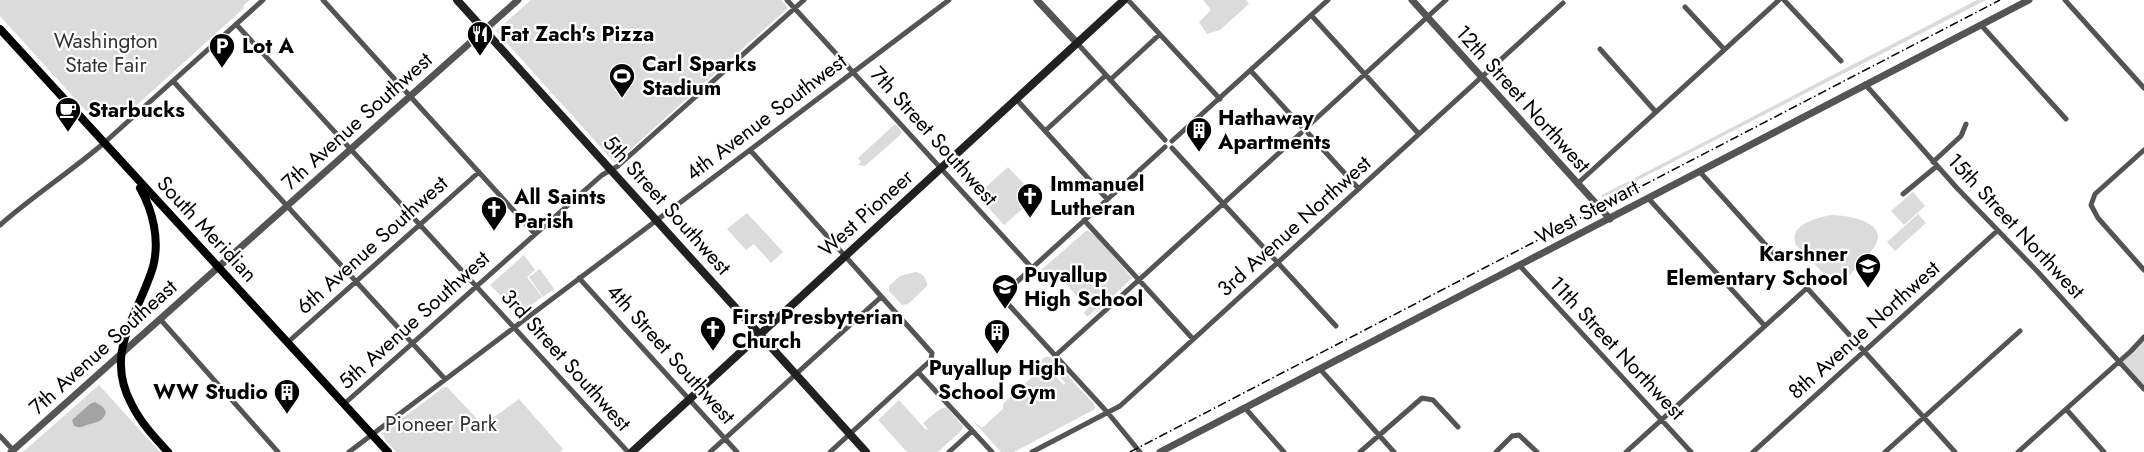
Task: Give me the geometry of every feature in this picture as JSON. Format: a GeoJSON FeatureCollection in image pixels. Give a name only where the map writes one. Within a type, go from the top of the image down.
{"type":"FeatureCollection","features":[{"type":"Feature","properties":{"kind":"main road","name":"5th Street Southwest"},"geometry":{"type":"LineString","coordinates":[[457,0],[866,452]]}},
{"type":"Feature","properties":{"kind":"main road","name":"West Pioneer"},"geometry":{"type":"LineString","coordinates":[[630,452],[1126,0]]}},
{"type":"Feature","properties":{"kind":"main road","name":"South Meridian"},"geometry":{"type":"LineString","coordinates":[[0,30],[388,452]]}},
{"type":"Feature","properties":{"kind":"main road"},"geometry":{"type":"LineString","coordinates":[[132,175],[144,194],[152,215],[155,248],[153,265],[128,326],[120,354],[122,373],[132,405],[150,432],[168,452]]}},
{"type":"Feature","properties":{"kind":"street"},"geometry":{"type":"LineString","coordinates":[[0,225],[104,143],[263,0]]}},
{"type":"Feature","properties":{"kind":"street"},"geometry":{"type":"LineString","coordinates":[[323,0],[535,234]]}},
{"type":"Feature","properties":{"kind":"street","name":"7th Avenue Southwest"},"geometry":{"type":"LineString","coordinates":[[217,267],[518,0]]}},
{"type":"Feature","properties":{"kind":"street","name":"7th Street Southwest"},"geometry":{"type":"LineString","coordinates":[[788,0],[1032,268]]}},
{"type":"Feature","properties":{"kind":"street","name":"5th Avenue Southwest"},"geometry":{"type":"LineString","coordinates":[[344,404],[602,175],[612,170],[804,0]]}},
{"type":"Feature","properties":{"kind":"street","name":"4th Avenue Southwest"},"geometry":{"type":"LineString","coordinates":[[349,452],[949,0]]}},
{"type":"Feature","properties":{"kind":"street"},"geometry":{"type":"LineString","coordinates":[[1037,0],[1336,326]]}},
{"type":"Feature","properties":{"kind":"street"},"geometry":{"type":"LineString","coordinates":[[1126,0],[1220,99]]}},
{"type":"Feature","properties":{"kind":"street"},"geometry":{"type":"LineString","coordinates":[[1140,452],[1108,413],[1008,304],[1005,294],[1165,147],[1164,144],[1170,143],[1328,0]]}},
{"type":"Feature","properties":{"kind":"street","name":"12th Street Northwest"},"geometry":{"type":"LineString","coordinates":[[1412,0],[1610,219]]}},
{"type":"Feature","properties":{"kind":"street"},"geometry":{"type":"LineString","coordinates":[[1308,126],[1446,0]]}},
{"type":"Feature","properties":{"kind":"street"},"geometry":{"type":"LineString","coordinates":[[1577,184],[1779,0]]}},
{"type":"Feature","properties":{"kind":"street"},"geometry":{"type":"LineString","coordinates":[[1784,0],[1841,61]]}},
{"type":"Feature","properties":{"kind":"street","name":"West Stewart"},"geometry":{"type":"LineString","coordinates":[[1160,452],[2029,0]]}},
{"type":"Feature","properties":{"kind":"street"},"geometry":{"type":"LineString","coordinates":[[2065,0],[2144,88]]}},
{"type":"Feature","properties":{"kind":"street"},"geometry":{"type":"LineString","coordinates":[[1768,1],[1773,6]]}},
{"type":"Feature","properties":{"kind":"street","name":"3rd Avenue Northwest"},"geometry":{"type":"LineString","coordinates":[[1032,452],[1120,406],[1563,3]]}},
{"type":"Feature","properties":{"kind":"street"},"geometry":{"type":"LineString","coordinates":[[1685,7],[1724,49]]}},
{"type":"Feature","properties":{"kind":"street"},"geometry":{"type":"LineString","coordinates":[[1311,15],[1419,134]]}},
{"type":"Feature","properties":{"kind":"street","name":"3rd Street Southwest"},"geometry":{"type":"LineString","coordinates":[[236,24],[630,452]]}},
{"type":"Feature","properties":{"kind":"street"},"geometry":{"type":"LineString","coordinates":[[1981,25],[2066,119]]}},
{"type":"Feature","properties":{"kind":"street"},"geometry":{"type":"LineString","coordinates":[[1045,131],[1159,35]]}},
{"type":"Feature","properties":{"kind":"street"},"geometry":{"type":"LineString","coordinates":[[1600,49],[1655,111]]}},
{"type":"Feature","properties":{"kind":"street"},"geometry":{"type":"LineString","coordinates":[[1251,71],[1301,126],[1301,133]]}},
{"type":"Feature","properties":{"kind":"street"},"geometry":{"type":"LineString","coordinates":[[173,81],[446,379]]}},
{"type":"Feature","properties":{"kind":"street","name":"15th Street Northwest"},"geometry":{"type":"LineString","coordinates":[[1865,84],[1935,164],[2037,271],[2144,389]]}},
{"type":"Feature","properties":{"kind":"street"},"geometry":{"type":"LineString","coordinates":[[1016,99],[1107,199]]}},
{"type":"Feature","properties":{"kind":"street"},"geometry":{"type":"LineString","coordinates":[[1301,126],[1306,124],[1308,126]]}},
{"type":"Feature","properties":{"kind":"street"},"geometry":{"type":"LineString","coordinates":[[1903,194],[1961,136],[1966,124]]}},
{"type":"Feature","properties":{"kind":"street"},"geometry":{"type":"LineString","coordinates":[[1308,126],[1310,129],[1308,133]]}},
{"type":"Feature","properties":{"kind":"street"},"geometry":{"type":"LineString","coordinates":[[1055,356],[1301,133],[1308,133],[1359,189]]}},
{"type":"Feature","properties":{"kind":"street"},"geometry":{"type":"LineString","coordinates":[[750,150],[931,351],[932,357],[929,361],[830,452]]}},
{"type":"Feature","properties":{"kind":"street"},"geometry":{"type":"LineString","coordinates":[[2144,150],[2098,191],[2092,198],[2091,205],[2098,218],[2144,270]]}},
{"type":"Feature","properties":{"kind":"street"},"geometry":{"type":"LineString","coordinates":[[1700,171],[1773,253]]}},
{"type":"Feature","properties":{"kind":"street","name":"6th Avenue Southwest"},"geometry":{"type":"LineString","coordinates":[[287,343],[479,172]]}},
{"type":"Feature","properties":{"kind":"street"},"geometry":{"type":"LineString","coordinates":[[1648,198],[1765,326]]}},
{"type":"Feature","properties":{"kind":"street"},"geometry":{"type":"LineString","coordinates":[[1084,220],[1194,339]]}},
{"type":"Feature","properties":{"kind":"street","name":"8th Avenue Northwest"},"geometry":{"type":"LineString","coordinates":[[1753,452],[1997,231]]}},
{"type":"Feature","properties":{"kind":"street","name":"11th Street Northwest"},"geometry":{"type":"LineString","coordinates":[[1520,266],[1691,452]]}},
{"type":"Feature","properties":{"kind":"street","name":"7th Avenue Southeast"},"geometry":{"type":"LineString","coordinates":[[12,451],[217,267]]}},
{"type":"Feature","properties":{"kind":"street","name":"4th Street Southwest"},"geometry":{"type":"LineString","coordinates":[[579,278],[737,452]]}},
{"type":"Feature","properties":{"kind":"street"},"geometry":{"type":"LineString","coordinates":[[1626,452],[1807,288],[1955,452]]}},
{"type":"Feature","properties":{"kind":"street"},"geometry":{"type":"LineString","coordinates":[[710,452],[881,297]]}},
{"type":"Feature","properties":{"kind":"street"},"geometry":{"type":"LineString","coordinates":[[159,320],[278,452]]}},
{"type":"Feature","properties":{"kind":"street"},"geometry":{"type":"LineString","coordinates":[[1886,452],[2020,331]]}},
{"type":"Feature","properties":{"kind":"street"},"geometry":{"type":"LineString","coordinates":[[2018,452],[2119,362],[2144,336]]}},
{"type":"Feature","properties":{"kind":"street"},"geometry":{"type":"LineString","coordinates":[[1320,369],[1394,452]]}},
{"type":"Feature","properties":{"kind":"street"},"geometry":{"type":"LineString","coordinates":[[918,372],[992,452]]}},
{"type":"Feature","properties":{"kind":"street"},"geometry":{"type":"LineString","coordinates":[[1360,452],[1417,401],[1425,397],[1436,402],[1458,427]]}},
{"type":"Feature","properties":{"kind":"street"},"geometry":{"type":"LineString","coordinates":[[1245,408],[1284,452]]}},
{"type":"Feature","properties":{"kind":"street"},"geometry":{"type":"LineString","coordinates":[[2066,410],[2104,452]]}},
{"type":"Feature","properties":{"kind":"street"},"geometry":{"type":"LineString","coordinates":[[949,452],[972,431]]}},
{"type":"Feature","properties":{"kind":"street"},"geometry":{"type":"LineString","coordinates":[[1496,452],[1512,436],[1519,435],[1537,452]]}},
{"type":"Feature","properties":{"kind":"street"},"geometry":{"type":"LineString","coordinates":[[0,436],[12,451]]}},
{"type":"Feature","properties":{"kind":"green space","name":"Washington State Fair"},"geometry":{"type":"Polygon","coordinates":[[[0,0],[250,0],[129,112],[121,104],[110,111],[94,107],[88,113],[0,16],[0,0]]]}},
{"type":"Feature","properties":{"kind":"green space","name":"Carl Sparks Stadium"},"geometry":{"type":"Polygon","coordinates":[[[531,0],[781,0],[788,8],[615,163],[496,31],[531,0]]]}},
{"type":"Feature","properties":{"kind":"green space"},"geometry":{"type":"Polygon","coordinates":[[[1203,0],[1246,0],[1249,4],[1220,30],[1207,34],[1199,22],[1211,10],[1203,0]]]}},
{"type":"Feature","properties":{"kind":"green space"},"geometry":{"type":"Polygon","coordinates":[[[1977,0],[1986,0],[1613,193],[1600,196],[1977,0]]]}},
{"type":"Feature","properties":{"kind":"green space"},"geometry":{"type":"Polygon","coordinates":[[[895,124],[902,132],[899,136],[865,166],[858,165],[861,162],[858,158],[895,124]]]}},
{"type":"Feature","properties":{"kind":"green space"},"geometry":{"type":"Polygon","coordinates":[[[1008,167],[1036,197],[1004,225],[977,195],[1008,167]]]}},
{"type":"Feature","properties":{"kind":"green space"},"geometry":{"type":"Polygon","coordinates":[[[1913,192],[1925,206],[1904,225],[1891,211],[1913,192]]]}},
{"type":"Feature","properties":{"kind":"green space"},"geometry":{"type":"Polygon","coordinates":[[[747,213],[783,252],[771,263],[754,244],[746,250],[727,229],[747,213]]]}},
{"type":"Feature","properties":{"kind":"green space"},"geometry":{"type":"Polygon","coordinates":[[[1918,214],[1926,223],[1895,251],[1887,242],[1918,214]]]}},
{"type":"Feature","properties":{"kind":"green space"},"geometry":{"type":"Polygon","coordinates":[[[1831,215],[1864,221],[1871,225],[1878,237],[1875,246],[1841,285],[1835,285],[1796,245],[1795,238],[1796,232],[1805,224],[1831,215]]]}},
{"type":"Feature","properties":{"kind":"green space"},"geometry":{"type":"Polygon","coordinates":[[[1087,230],[1097,237],[1132,278],[1091,317],[1105,301],[1087,317],[1084,313],[1088,308],[1053,270],[1043,274],[1040,271],[1087,230]]]}},
{"type":"Feature","properties":{"kind":"green space"},"geometry":{"type":"Polygon","coordinates":[[[524,255],[535,270],[527,277],[542,297],[519,314],[490,285],[524,255]]]}},
{"type":"Feature","properties":{"kind":"green space"},"geometry":{"type":"Polygon","coordinates":[[[540,269],[554,289],[543,297],[529,277],[540,269]]]}},
{"type":"Feature","properties":{"kind":"green space"},"geometry":{"type":"Polygon","coordinates":[[[915,272],[924,277],[927,286],[908,304],[902,305],[889,291],[889,286],[900,276],[915,272]]]}},
{"type":"Feature","properties":{"kind":"green space"},"geometry":{"type":"Polygon","coordinates":[[[2144,337],[2144,389],[2119,362],[2144,337]]]}},
{"type":"Feature","properties":{"kind":"green space"},"geometry":{"type":"Polygon","coordinates":[[[1045,357],[1050,357],[1094,404],[1095,409],[1014,452],[1001,452],[971,419],[982,428],[1003,409],[1003,404],[1042,368],[1048,369],[1064,385],[1065,383],[1052,367],[1036,365],[1045,357]]]}},
{"type":"Feature","properties":{"kind":"green space"},"geometry":{"type":"Polygon","coordinates":[[[99,385],[160,452],[23,452],[99,385]]]}},
{"type":"Feature","properties":{"kind":"green space","name":"Pioneer Park"},"geometry":{"type":"Polygon","coordinates":[[[447,387],[481,423],[487,422],[519,399],[563,449],[560,452],[396,452],[385,440],[383,433],[447,387]]]}},
{"type":"Feature","properties":{"kind":"green space"},"geometry":{"type":"Polygon","coordinates":[[[899,400],[926,430],[928,429],[923,423],[946,407],[963,426],[962,430],[938,452],[907,452],[878,420],[899,400]]]}},
{"type":"Feature","properties":{"kind":"shaded area"},"geometry":{"type":"Polygon","coordinates":[[[95,402],[106,412],[102,419],[82,427],[74,426],[72,420],[95,402]]]}},
{"type":"Feature","properties":{"kind":"railway"},"geometry":{"type":"LineString","coordinates":[[1130,452],[2000,0]]}},
{"type":"Feature","properties":{"kind":"place","name":"Fat Zach's Pizza"},"geometry":{"type":"Point","coordinates":[480,57]}},
{"type":"Feature","properties":{"kind":"place","name":"Lot A"},"geometry":{"type":"Point","coordinates":[222,69]}},
{"type":"Feature","properties":{"kind":"place","name":"Carl Sparks Stadium"},"geometry":{"type":"Point","coordinates":[622,99]}},
{"type":"Feature","properties":{"kind":"place","name":"Starbucks"},"geometry":{"type":"Point","coordinates":[68,133]}},
{"type":"Feature","properties":{"kind":"place","name":"Hathaway Apartments"},"geometry":{"type":"Point","coordinates":[1199,153]}},
{"type":"Feature","properties":{"kind":"place","name":"Immanuel Lutheran"},"geometry":{"type":"Point","coordinates":[1030,219]}},
{"type":"Feature","properties":{"kind":"place","name":"All Saints Parish"},"geometry":{"type":"Point","coordinates":[494,232]}},
{"type":"Feature","properties":{"kind":"place","name":"Karshner Elementary School"},"geometry":{"type":"Point","coordinates":[1868,289]}},
{"type":"Feature","properties":{"kind":"place","name":"Puyallup High School"},"geometry":{"type":"Point","coordinates":[1005,310]}},
{"type":"Feature","properties":{"kind":"place","name":"First Presbyterian Church"},"geometry":{"type":"Point","coordinates":[713,352]}},
{"type":"Feature","properties":{"kind":"place","name":"Puyallup High School Gym"},"geometry":{"type":"Point","coordinates":[997,355]}},
{"type":"Feature","properties":{"kind":"place","name":"WW Studio"},"geometry":{"type":"Point","coordinates":[287,415]}}]}
